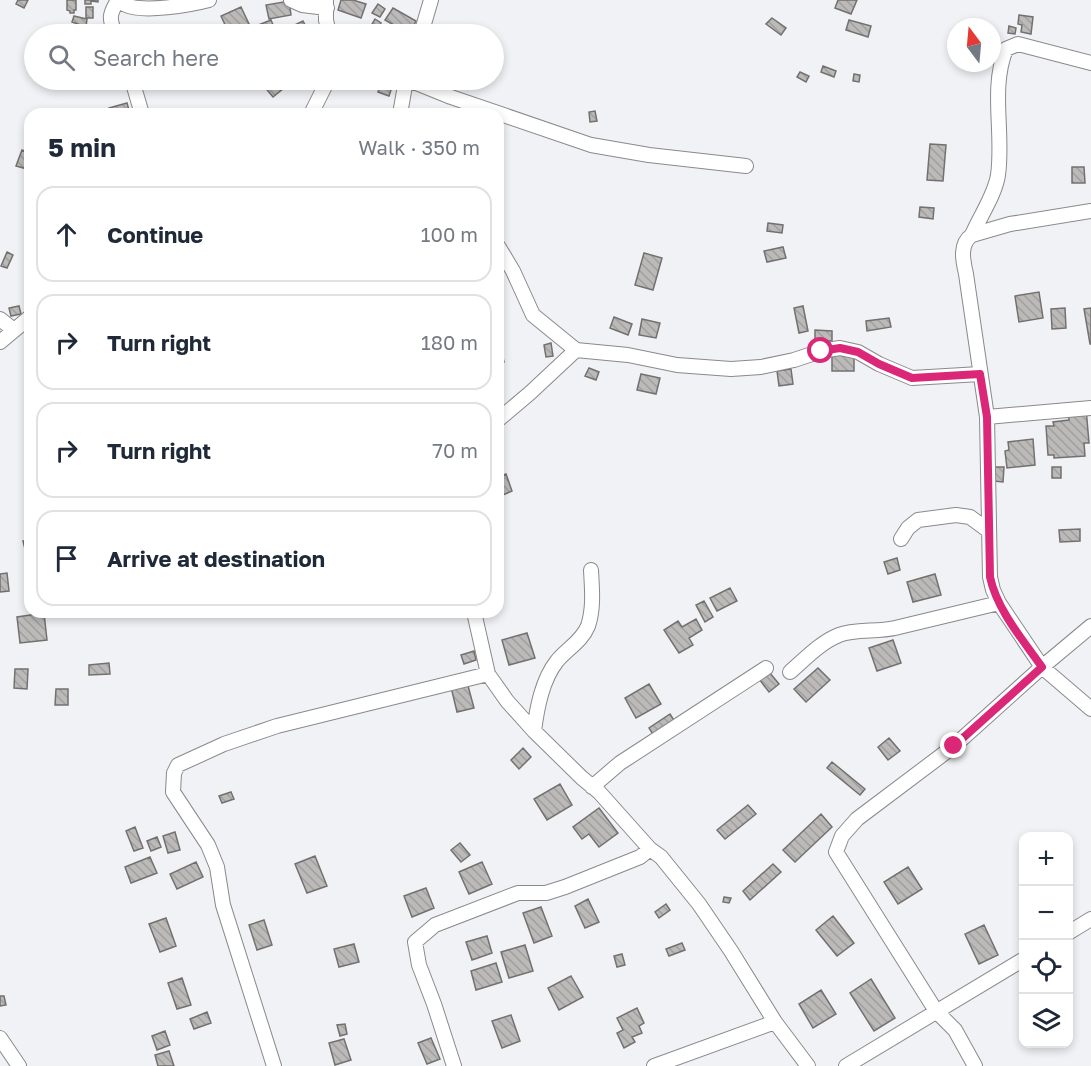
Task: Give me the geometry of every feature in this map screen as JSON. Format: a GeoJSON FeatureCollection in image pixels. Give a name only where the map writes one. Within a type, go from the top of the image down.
{"type":"FeatureCollection","features":[{"type":"Feature","properties":{"kind":"street"},"geometry":{"type":"LineString","coordinates":[[112,24],[110,13],[118,0],[137,8],[185,6],[209,0]]}},
{"type":"Feature","properties":{"kind":"street"},"geometry":{"type":"LineString","coordinates":[[291,0],[302,5],[326,4],[327,24]]}},
{"type":"Feature","properties":{"kind":"street"},"geometry":{"type":"LineString","coordinates":[[424,24],[431,0]]}},
{"type":"Feature","properties":{"kind":"street"},"geometry":{"type":"LineString","coordinates":[[972,235],[998,176],[998,90],[1001,61],[1006,49],[1018,44],[1091,63]]}},
{"type":"Feature","properties":{"kind":"street"},"geometry":{"type":"LineString","coordinates":[[135,90],[140,108]]}},
{"type":"Feature","properties":{"kind":"street"},"geometry":{"type":"LineString","coordinates":[[314,108],[324,90]]}},
{"type":"Feature","properties":{"kind":"street"},"geometry":{"type":"LineString","coordinates":[[401,108],[406,90]]}},
{"type":"Feature","properties":{"kind":"street"},"geometry":{"type":"LineString","coordinates":[[433,90],[483,108]]}},
{"type":"Feature","properties":{"kind":"street"},"geometry":{"type":"LineString","coordinates":[[504,115],[591,145],[650,155],[746,166]]}},
{"type":"Feature","properties":{"kind":"street"},"geometry":{"type":"LineString","coordinates":[[1091,211],[1010,224],[972,235],[964,244],[963,259],[987,417],[990,577],[993,590],[999,603],[1042,667],[1091,709]]}},
{"type":"Feature","properties":{"kind":"street"},"geometry":{"type":"LineString","coordinates":[[504,256],[533,315],[576,350],[628,355],[677,365],[731,369],[761,367],[840,348],[858,352],[912,378],[980,374]]}},
{"type":"Feature","properties":{"kind":"street"},"geometry":{"type":"LineString","coordinates":[[0,319],[14,330]]}},
{"type":"Feature","properties":{"kind":"street"},"geometry":{"type":"LineString","coordinates":[[0,342],[24,322]]}},
{"type":"Feature","properties":{"kind":"street"},"geometry":{"type":"LineString","coordinates":[[504,415],[576,350]]}},
{"type":"Feature","properties":{"kind":"street"},"geometry":{"type":"LineString","coordinates":[[987,417],[1091,408]]}},
{"type":"Feature","properties":{"kind":"street"},"geometry":{"type":"LineString","coordinates":[[901,538],[918,520],[956,515],[970,517],[989,531]]}},
{"type":"Feature","properties":{"kind":"street"},"geometry":{"type":"LineString","coordinates":[[534,731],[538,704],[557,661],[575,645],[587,628],[592,604],[591,570]]}},
{"type":"Feature","properties":{"kind":"street"},"geometry":{"type":"LineString","coordinates":[[790,672],[839,635],[895,628],[999,603]]}},
{"type":"Feature","properties":{"kind":"street"},"geometry":{"type":"LineString","coordinates":[[475,618],[488,674],[507,701],[534,731],[591,787],[599,792],[650,849],[661,857],[699,904],[774,1022],[808,1066]]}},
{"type":"Feature","properties":{"kind":"street"},"geometry":{"type":"LineString","coordinates":[[975,1066],[955,1030],[936,1011],[836,852],[842,836],[857,819],[954,746],[1091,626]]}},
{"type":"Feature","properties":{"kind":"street"},"geometry":{"type":"LineString","coordinates":[[591,787],[620,764],[766,668]]}},
{"type":"Feature","properties":{"kind":"street"},"geometry":{"type":"LineString","coordinates":[[274,1066],[223,905],[217,867],[208,845],[173,792],[174,773],[178,765],[224,744],[277,726],[488,674]]}},
{"type":"Feature","properties":{"kind":"street"},"geometry":{"type":"LineString","coordinates":[[454,1066],[419,965],[415,942],[435,925],[518,893],[546,893],[565,888],[640,857],[650,849]]}},
{"type":"Feature","properties":{"kind":"street"},"geometry":{"type":"LineString","coordinates":[[1073,930],[1091,919]]}},
{"type":"Feature","properties":{"kind":"street"},"geometry":{"type":"LineString","coordinates":[[846,1066],[1019,961]]}},
{"type":"Feature","properties":{"kind":"street"},"geometry":{"type":"LineString","coordinates":[[654,1066],[774,1022]]}},
{"type":"Feature","properties":{"kind":"street"},"geometry":{"type":"LineString","coordinates":[[0,1038],[19,1066]]}},
{"type":"Feature","properties":{"kind":"building"},"geometry":{"type":"Polygon","coordinates":[[[18,0],[28,0],[24,8],[16,4],[18,0]]]}},
{"type":"Feature","properties":{"kind":"building"},"geometry":{"type":"Polygon","coordinates":[[[67,0],[76,0],[74,13],[67,10],[67,0]]]}},
{"type":"Feature","properties":{"kind":"building"},"geometry":{"type":"Polygon","coordinates":[[[85,0],[98,0],[98,2],[91,1],[91,4],[85,4],[85,0]]]}},
{"type":"Feature","properties":{"kind":"building"},"geometry":{"type":"Polygon","coordinates":[[[341,0],[353,0],[366,4],[361,18],[338,10],[341,0]]]}},
{"type":"Feature","properties":{"kind":"building"},"geometry":{"type":"Polygon","coordinates":[[[838,0],[857,0],[851,14],[835,8],[838,0]]]}},
{"type":"Feature","properties":{"kind":"building"},"geometry":{"type":"Polygon","coordinates":[[[289,1],[291,15],[269,19],[266,5],[289,1]]]}},
{"type":"Feature","properties":{"kind":"building"},"geometry":{"type":"Polygon","coordinates":[[[378,4],[385,9],[380,17],[372,13],[378,4]]]}},
{"type":"Feature","properties":{"kind":"building"},"geometry":{"type":"Polygon","coordinates":[[[86,7],[93,7],[93,18],[86,18],[86,7]]]}},
{"type":"Feature","properties":{"kind":"building"},"geometry":{"type":"Polygon","coordinates":[[[241,7],[249,24],[225,24],[221,16],[241,7]]]}},
{"type":"Feature","properties":{"kind":"building"},"geometry":{"type":"Polygon","coordinates":[[[393,8],[416,21],[414,24],[392,24],[385,20],[393,8]]]}},
{"type":"Feature","properties":{"kind":"building"},"geometry":{"type":"Polygon","coordinates":[[[1019,15],[1033,17],[1031,34],[1021,32],[1022,25],[1018,24],[1019,15]]]}},
{"type":"Feature","properties":{"kind":"building"},"geometry":{"type":"Polygon","coordinates":[[[74,16],[87,19],[86,24],[72,22],[74,16]]]}},
{"type":"Feature","properties":{"kind":"building"},"geometry":{"type":"Polygon","coordinates":[[[772,18],[786,28],[781,35],[766,24],[772,18]]]}},
{"type":"Feature","properties":{"kind":"building"},"geometry":{"type":"Polygon","coordinates":[[[375,19],[381,23],[380,24],[372,24],[375,19]]]}},
{"type":"Feature","properties":{"kind":"building"},"geometry":{"type":"Polygon","coordinates":[[[271,20],[273,24],[261,24],[271,20]]]}},
{"type":"Feature","properties":{"kind":"building"},"geometry":{"type":"Polygon","coordinates":[[[849,20],[871,26],[868,37],[846,30],[849,20]]]}},
{"type":"Feature","properties":{"kind":"building"},"geometry":{"type":"Polygon","coordinates":[[[1009,26],[1016,28],[1015,34],[1008,33],[1009,26]]]}},
{"type":"Feature","properties":{"kind":"building"},"geometry":{"type":"Polygon","coordinates":[[[823,66],[836,71],[834,77],[821,72],[823,66]]]}},
{"type":"Feature","properties":{"kind":"building"},"geometry":{"type":"Polygon","coordinates":[[[800,72],[809,76],[806,82],[797,77],[800,72]]]}},
{"type":"Feature","properties":{"kind":"building"},"geometry":{"type":"Polygon","coordinates":[[[854,74],[860,75],[859,82],[853,81],[854,74]]]}},
{"type":"Feature","properties":{"kind":"building"},"geometry":{"type":"Polygon","coordinates":[[[267,90],[282,90],[273,97],[267,90]]]}},
{"type":"Feature","properties":{"kind":"building"},"geometry":{"type":"Polygon","coordinates":[[[379,90],[391,90],[389,96],[378,92],[379,90]]]}},
{"type":"Feature","properties":{"kind":"building"},"geometry":{"type":"Polygon","coordinates":[[[127,103],[128,108],[109,108],[127,103]]]}},
{"type":"Feature","properties":{"kind":"building"},"geometry":{"type":"Polygon","coordinates":[[[595,111],[597,121],[590,122],[589,112],[595,111]]]}},
{"type":"Feature","properties":{"kind":"building"},"geometry":{"type":"Polygon","coordinates":[[[930,144],[946,145],[943,181],[927,180],[930,144]]]}},
{"type":"Feature","properties":{"kind":"building"},"geometry":{"type":"Polygon","coordinates":[[[22,150],[24,151],[24,168],[16,166],[22,150]]]}},
{"type":"Feature","properties":{"kind":"building"},"geometry":{"type":"Polygon","coordinates":[[[1072,167],[1084,167],[1085,183],[1072,183],[1072,167]]]}},
{"type":"Feature","properties":{"kind":"building"},"geometry":{"type":"Polygon","coordinates":[[[920,207],[934,208],[933,219],[919,217],[920,207]]]}},
{"type":"Feature","properties":{"kind":"building"},"geometry":{"type":"Polygon","coordinates":[[[768,223],[783,225],[782,233],[767,231],[768,223]]]}},
{"type":"Feature","properties":{"kind":"building"},"geometry":{"type":"Polygon","coordinates":[[[783,247],[786,258],[767,262],[764,251],[783,247]]]}},
{"type":"Feature","properties":{"kind":"building"},"geometry":{"type":"Polygon","coordinates":[[[7,252],[13,255],[7,268],[1,266],[7,252]]]}},
{"type":"Feature","properties":{"kind":"building"},"geometry":{"type":"Polygon","coordinates":[[[644,253],[662,258],[653,290],[635,285],[644,253]]]}},
{"type":"Feature","properties":{"kind":"building"},"geometry":{"type":"Polygon","coordinates":[[[1039,292],[1043,318],[1019,322],[1015,296],[1039,292]]]}},
{"type":"Feature","properties":{"kind":"building"},"geometry":{"type":"Polygon","coordinates":[[[19,306],[21,314],[11,316],[9,308],[19,306]]]}},
{"type":"Feature","properties":{"kind":"building"},"geometry":{"type":"Polygon","coordinates":[[[803,306],[808,331],[799,333],[794,308],[803,306]]]}},
{"type":"Feature","properties":{"kind":"building"},"geometry":{"type":"Polygon","coordinates":[[[1065,308],[1066,328],[1052,329],[1051,309],[1065,308]]]}},
{"type":"Feature","properties":{"kind":"building"},"geometry":{"type":"Polygon","coordinates":[[[1091,308],[1091,344],[1090,344],[1084,309],[1091,308]]]}},
{"type":"Feature","properties":{"kind":"building"},"geometry":{"type":"Polygon","coordinates":[[[614,317],[632,324],[628,335],[610,328],[614,317]]]}},
{"type":"Feature","properties":{"kind":"building"},"geometry":{"type":"Polygon","coordinates":[[[889,318],[891,327],[867,331],[866,321],[889,318]]]}},
{"type":"Feature","properties":{"kind":"building"},"geometry":{"type":"Polygon","coordinates":[[[642,319],[660,323],[656,338],[639,335],[642,319]]]}},
{"type":"Feature","properties":{"kind":"building"},"geometry":{"type":"Polygon","coordinates":[[[815,330],[832,331],[832,341],[815,340],[815,330]]]}},
{"type":"Feature","properties":{"kind":"building"},"geometry":{"type":"Polygon","coordinates":[[[551,343],[553,356],[546,357],[544,345],[551,343]]]}},
{"type":"Feature","properties":{"kind":"building"},"geometry":{"type":"Polygon","coordinates":[[[832,355],[854,355],[854,371],[832,371],[832,355]]]}},
{"type":"Feature","properties":{"kind":"building"},"geometry":{"type":"Polygon","coordinates":[[[589,368],[599,372],[596,380],[585,376],[589,368]]]}},
{"type":"Feature","properties":{"kind":"building"},"geometry":{"type":"Polygon","coordinates":[[[791,369],[793,384],[779,386],[777,371],[791,369]]]}},
{"type":"Feature","properties":{"kind":"building"},"geometry":{"type":"Polygon","coordinates":[[[641,374],[660,378],[656,394],[637,390],[641,374]]]}},
{"type":"Feature","properties":{"kind":"building"},"geometry":{"type":"Polygon","coordinates":[[[1086,408],[1089,443],[1084,443],[1085,456],[1054,458],[1054,455],[1048,455],[1046,426],[1054,426],[1053,422],[1069,420],[1068,409],[1086,408]]]}},
{"type":"Feature","properties":{"kind":"building"},"geometry":{"type":"Polygon","coordinates":[[[1033,439],[1035,465],[1007,468],[1005,451],[1009,450],[1008,442],[1033,439]]]}},
{"type":"Feature","properties":{"kind":"building"},"geometry":{"type":"Polygon","coordinates":[[[995,467],[1004,467],[1003,482],[994,481],[995,467]]]}},
{"type":"Feature","properties":{"kind":"building"},"geometry":{"type":"Polygon","coordinates":[[[1052,467],[1061,467],[1061,478],[1052,478],[1052,467]]]}},
{"type":"Feature","properties":{"kind":"building"},"geometry":{"type":"Polygon","coordinates":[[[506,474],[512,491],[504,494],[504,475],[506,474]]]}},
{"type":"Feature","properties":{"kind":"building"},"geometry":{"type":"Polygon","coordinates":[[[1080,529],[1080,541],[1060,542],[1059,530],[1080,529]]]}},
{"type":"Feature","properties":{"kind":"building"},"geometry":{"type":"Polygon","coordinates":[[[897,558],[900,570],[888,574],[884,562],[897,558]]]}},
{"type":"Feature","properties":{"kind":"building"},"geometry":{"type":"Polygon","coordinates":[[[7,573],[9,591],[0,592],[0,574],[7,573]]]}},
{"type":"Feature","properties":{"kind":"building"},"geometry":{"type":"Polygon","coordinates":[[[935,574],[941,595],[913,602],[907,582],[935,574]]]}},
{"type":"Feature","properties":{"kind":"building"},"geometry":{"type":"Polygon","coordinates":[[[730,588],[737,601],[717,611],[710,598],[730,588]]]}},
{"type":"Feature","properties":{"kind":"building"},"geometry":{"type":"Polygon","coordinates":[[[704,601],[713,617],[705,622],[696,605],[704,601]]]}},
{"type":"Feature","properties":{"kind":"building"},"geometry":{"type":"Polygon","coordinates":[[[17,617],[45,618],[47,640],[20,643],[17,617]]]}},
{"type":"Feature","properties":{"kind":"building"},"geometry":{"type":"Polygon","coordinates":[[[696,619],[702,630],[689,638],[693,645],[679,653],[664,630],[678,621],[682,627],[696,619]]]}},
{"type":"Feature","properties":{"kind":"building"},"geometry":{"type":"Polygon","coordinates":[[[527,633],[535,658],[509,665],[502,640],[527,633]]]}},
{"type":"Feature","properties":{"kind":"building"},"geometry":{"type":"Polygon","coordinates":[[[893,640],[901,663],[877,671],[869,648],[893,640]]]}},
{"type":"Feature","properties":{"kind":"building"},"geometry":{"type":"Polygon","coordinates":[[[474,651],[476,660],[464,664],[461,655],[474,651]]]}},
{"type":"Feature","properties":{"kind":"building"},"geometry":{"type":"Polygon","coordinates":[[[109,663],[110,674],[89,675],[89,665],[109,663]]]}},
{"type":"Feature","properties":{"kind":"building"},"geometry":{"type":"Polygon","coordinates":[[[818,668],[830,680],[806,702],[794,689],[818,668]]]}},
{"type":"Feature","properties":{"kind":"building"},"geometry":{"type":"Polygon","coordinates":[[[15,669],[28,669],[27,689],[14,688],[15,669]]]}},
{"type":"Feature","properties":{"kind":"building"},"geometry":{"type":"Polygon","coordinates":[[[769,672],[779,684],[769,692],[759,679],[769,672]]]}},
{"type":"Feature","properties":{"kind":"building"},"geometry":{"type":"Polygon","coordinates":[[[467,682],[474,708],[457,712],[451,687],[467,682]]]}},
{"type":"Feature","properties":{"kind":"building"},"geometry":{"type":"Polygon","coordinates":[[[649,684],[661,704],[636,718],[625,698],[649,684]]]}},
{"type":"Feature","properties":{"kind":"building"},"geometry":{"type":"Polygon","coordinates":[[[56,689],[68,689],[68,705],[55,705],[56,689]]]}},
{"type":"Feature","properties":{"kind":"building"},"geometry":{"type":"Polygon","coordinates":[[[670,714],[675,722],[654,736],[649,728],[670,714]]]}},
{"type":"Feature","properties":{"kind":"building"},"geometry":{"type":"Polygon","coordinates":[[[889,738],[900,751],[888,760],[878,747],[889,738]]]}},
{"type":"Feature","properties":{"kind":"building"},"geometry":{"type":"Polygon","coordinates":[[[523,748],[531,757],[519,769],[511,760],[523,748]]]}},
{"type":"Feature","properties":{"kind":"building"},"geometry":{"type":"Polygon","coordinates":[[[832,762],[865,789],[860,795],[827,768],[832,762]]]}},
{"type":"Feature","properties":{"kind":"building"},"geometry":{"type":"Polygon","coordinates":[[[560,784],[572,805],[547,820],[534,799],[560,784]]]}},
{"type":"Feature","properties":{"kind":"building"},"geometry":{"type":"Polygon","coordinates":[[[231,792],[234,799],[222,803],[219,796],[231,792]]]}},
{"type":"Feature","properties":{"kind":"building"},"geometry":{"type":"Polygon","coordinates":[[[748,805],[756,814],[725,839],[717,830],[748,805]]]}},
{"type":"Feature","properties":{"kind":"building"},"geometry":{"type":"Polygon","coordinates":[[[599,808],[618,833],[599,847],[589,834],[582,839],[573,827],[599,808]]]}},
{"type":"Feature","properties":{"kind":"building"},"geometry":{"type":"Polygon","coordinates":[[[821,814],[832,827],[795,862],[783,850],[821,814]]]}},
{"type":"Feature","properties":{"kind":"building"},"geometry":{"type":"Polygon","coordinates":[[[135,827],[143,848],[134,851],[126,831],[135,827]]]}},
{"type":"Feature","properties":{"kind":"building"},"geometry":{"type":"Polygon","coordinates":[[[175,832],[180,850],[168,853],[163,836],[175,832]]]}},
{"type":"Feature","properties":{"kind":"building"},"geometry":{"type":"Polygon","coordinates":[[[157,837],[161,847],[151,851],[147,841],[157,837]]]}},
{"type":"Feature","properties":{"kind":"building"},"geometry":{"type":"Polygon","coordinates":[[[460,843],[470,855],[461,862],[451,850],[460,843]]]}},
{"type":"Feature","properties":{"kind":"building"},"geometry":{"type":"Polygon","coordinates":[[[315,856],[327,886],[307,893],[295,864],[315,856]]]}},
{"type":"Feature","properties":{"kind":"building"},"geometry":{"type":"Polygon","coordinates":[[[150,857],[157,873],[131,883],[125,867],[150,857]]]}},
{"type":"Feature","properties":{"kind":"building"},"geometry":{"type":"Polygon","coordinates":[[[196,862],[203,877],[177,889],[170,874],[196,862]]]}},
{"type":"Feature","properties":{"kind":"building"},"geometry":{"type":"Polygon","coordinates":[[[482,862],[492,884],[469,894],[459,872],[482,862]]]}},
{"type":"Feature","properties":{"kind":"building"},"geometry":{"type":"Polygon","coordinates":[[[773,864],[781,872],[750,900],[743,891],[773,864]]]}},
{"type":"Feature","properties":{"kind":"building"},"geometry":{"type":"Polygon","coordinates":[[[908,867],[922,889],[898,904],[884,882],[908,867]]]}},
{"type":"Feature","properties":{"kind":"building"},"geometry":{"type":"Polygon","coordinates":[[[426,888],[434,908],[412,917],[404,896],[426,888]]]}},
{"type":"Feature","properties":{"kind":"building"},"geometry":{"type":"Polygon","coordinates":[[[724,897],[731,898],[729,903],[723,902],[724,897]]]}},
{"type":"Feature","properties":{"kind":"building"},"geometry":{"type":"Polygon","coordinates":[[[588,899],[599,922],[585,928],[575,906],[588,899]]]}},
{"type":"Feature","properties":{"kind":"building"},"geometry":{"type":"Polygon","coordinates":[[[666,904],[670,910],[659,918],[655,912],[666,904]]]}},
{"type":"Feature","properties":{"kind":"building"},"geometry":{"type":"Polygon","coordinates":[[[541,907],[552,936],[534,943],[523,913],[541,907]]]}},
{"type":"Feature","properties":{"kind":"building"},"geometry":{"type":"Polygon","coordinates":[[[833,916],[854,943],[837,956],[816,930],[833,916]]]}},
{"type":"Feature","properties":{"kind":"building"},"geometry":{"type":"Polygon","coordinates":[[[166,918],[176,946],[160,952],[149,924],[166,918]]]}},
{"type":"Feature","properties":{"kind":"building"},"geometry":{"type":"Polygon","coordinates":[[[264,920],[272,945],[257,950],[249,925],[264,920]]]}},
{"type":"Feature","properties":{"kind":"building"},"geometry":{"type":"Polygon","coordinates":[[[984,925],[998,955],[979,964],[965,934],[984,925]]]}},
{"type":"Feature","properties":{"kind":"building"},"geometry":{"type":"Polygon","coordinates":[[[487,936],[492,953],[472,960],[466,942],[487,936]]]}},
{"type":"Feature","properties":{"kind":"building"},"geometry":{"type":"Polygon","coordinates":[[[682,943],[685,950],[669,956],[666,949],[682,943]]]}},
{"type":"Feature","properties":{"kind":"building"},"geometry":{"type":"Polygon","coordinates":[[[354,944],[359,962],[339,967],[334,949],[354,944]]]}},
{"type":"Feature","properties":{"kind":"building"},"geometry":{"type":"Polygon","coordinates":[[[525,945],[533,971],[509,978],[501,952],[525,945]]]}},
{"type":"Feature","properties":{"kind":"building"},"geometry":{"type":"Polygon","coordinates":[[[622,954],[625,965],[617,967],[614,956],[622,954]]]}},
{"type":"Feature","properties":{"kind":"building"},"geometry":{"type":"Polygon","coordinates":[[[496,963],[502,982],[476,990],[471,971],[496,963]]]}},
{"type":"Feature","properties":{"kind":"building"},"geometry":{"type":"Polygon","coordinates":[[[571,976],[583,997],[559,1010],[548,988],[571,976]]]}},
{"type":"Feature","properties":{"kind":"building"},"geometry":{"type":"Polygon","coordinates":[[[182,978],[191,1005],[177,1009],[168,983],[182,978]]]}},
{"type":"Feature","properties":{"kind":"building"},"geometry":{"type":"Polygon","coordinates":[[[871,979],[895,1018],[874,1031],[850,993],[871,979]]]}},
{"type":"Feature","properties":{"kind":"building"},"geometry":{"type":"Polygon","coordinates":[[[821,990],[836,1014],[813,1028],[799,1004],[821,990]]]}},
{"type":"Feature","properties":{"kind":"building"},"geometry":{"type":"Polygon","coordinates":[[[0,996],[4,996],[6,1005],[0,1006],[0,996]]]}},
{"type":"Feature","properties":{"kind":"building"},"geometry":{"type":"Polygon","coordinates":[[[637,1008],[644,1023],[639,1026],[642,1033],[632,1037],[635,1042],[624,1048],[617,1033],[623,1030],[617,1018],[637,1008]]]}},
{"type":"Feature","properties":{"kind":"building"},"geometry":{"type":"Polygon","coordinates":[[[207,1012],[211,1023],[194,1029],[190,1019],[207,1012]]]}},
{"type":"Feature","properties":{"kind":"building"},"geometry":{"type":"Polygon","coordinates":[[[511,1015],[520,1041],[502,1048],[492,1021],[511,1015]]]}},
{"type":"Feature","properties":{"kind":"building"},"geometry":{"type":"Polygon","coordinates":[[[345,1024],[347,1034],[340,1036],[337,1025],[345,1024]]]}},
{"type":"Feature","properties":{"kind":"building"},"geometry":{"type":"Polygon","coordinates":[[[165,1031],[170,1045],[157,1050],[152,1036],[165,1031]]]}},
{"type":"Feature","properties":{"kind":"building"},"geometry":{"type":"Polygon","coordinates":[[[431,1038],[440,1059],[427,1064],[418,1043],[431,1038]]]}},
{"type":"Feature","properties":{"kind":"building"},"geometry":{"type":"Polygon","coordinates":[[[344,1039],[351,1060],[335,1065],[329,1043],[344,1039]]]}},
{"type":"Feature","properties":{"kind":"building"},"geometry":{"type":"Polygon","coordinates":[[[169,1051],[174,1066],[158,1066],[155,1055],[169,1051]]]}},
{"type":"Feature","properties":{"kind":"route"},"geometry":{"type":"LineString","coordinates":[[821,351],[840,348],[858,352],[895,372],[912,378],[980,374],[987,417],[990,577],[999,603],[1042,667],[954,746]]}}]}
